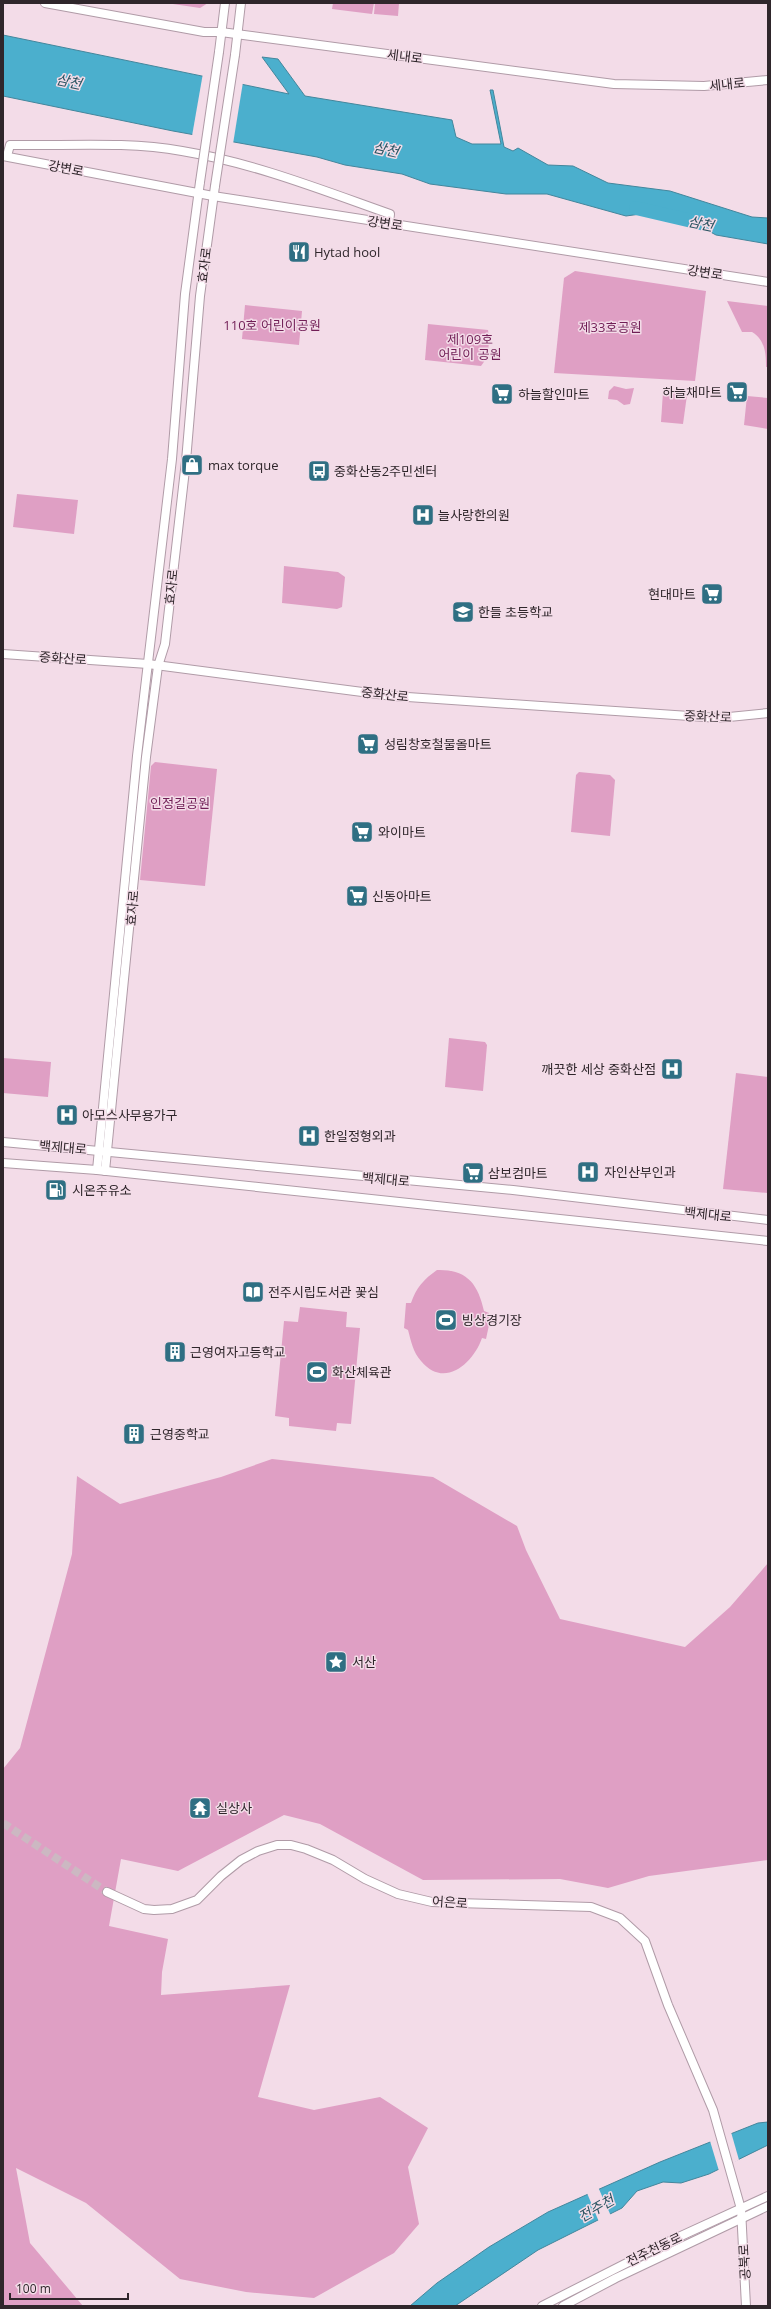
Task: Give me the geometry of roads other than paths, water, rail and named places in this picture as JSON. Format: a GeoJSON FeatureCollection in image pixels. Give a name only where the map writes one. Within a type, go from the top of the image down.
{"type":"FeatureCollection","features":[{"type":"Feature","properties":{"kind":"street","name":"세내로"},"geometry":{"type":"LineString","coordinates":[[45,3],[204,32],[238,34],[614,84],[704,86],[768,80]]}},
{"type":"Feature","properties":{"kind":"street","name":"효자로"},"geometry":{"type":"LineString","coordinates":[[101,1171],[99,1150],[148,664],[172,459],[185,294],[225,3]]}},
{"type":"Feature","properties":{"kind":"street","name":"효자로"},"geometry":{"type":"LineString","coordinates":[[101,1171],[107,1152],[146,757],[158,666],[165,644],[186,461],[200,296],[213,196],[236,55],[242,3]]}},
{"type":"Feature","properties":{"kind":"street"},"geometry":{"type":"LineString","coordinates":[[5,156],[7,144],[110,146],[181,150],[276,173],[390,214],[389,224]]}},
{"type":"Feature","properties":{"kind":"street","name":"강변로"},"geometry":{"type":"LineString","coordinates":[[5,156],[213,196],[768,282]]}},
{"type":"Feature","properties":{"kind":"street","name":"중화산로"},"geometry":{"type":"LineString","coordinates":[[3,654],[148,664],[393,696],[719,718],[768,713]]}},
{"type":"Feature","properties":{"kind":"street","name":"백제대로"},"geometry":{"type":"LineString","coordinates":[[3,1142],[513,1190],[768,1220]]}},
{"type":"Feature","properties":{"kind":"street","name":"백제대로"},"geometry":{"type":"LineString","coordinates":[[3,1163],[101,1171],[768,1241]]}},
{"type":"Feature","properties":{"kind":"street","name":"어은로"},"geometry":{"type":"LineString","coordinates":[[106,1892],[144,1909],[172,1909],[197,1900],[224,1873],[252,1854],[278,1845],[290,1845],[306,1848],[333,1860],[365,1879],[398,1894],[432,1902],[577,1906],[608,1913],[631,1926],[645,1941],[668,2005],[711,2106],[738,2196]]}},
{"type":"Feature","properties":{"kind":"street","name":"공북로"},"geometry":{"type":"LineString","coordinates":[[738,2196],[742,2218],[746,2306]]}},
{"type":"Feature","properties":{"kind":"street","name":"전주천동로"},"geometry":{"type":"LineString","coordinates":[[542,2306],[670,2241],[768,2196]]}},
{"type":"Feature","properties":{"kind":"street","name":"전주천동로"},"geometry":{"type":"LineString","coordinates":[[563,2306],[768,2206]]}},
{"type":"Feature","properties":{"kind":"water"},"geometry":{"type":"Polygon","coordinates":[[[3,35],[289,94],[262,57],[278,59],[305,96],[452,120],[456,137],[472,144],[501,144],[490,90],[493,90],[504,147],[513,151],[518,148],[548,165],[573,166],[608,183],[670,191],[752,217],[768,218],[768,244],[716,235],[670,210],[626,216],[547,194],[506,194],[430,184],[402,174],[345,165],[317,157],[173,131],[3,96],[3,35]]]}},
{"type":"Feature","properties":{"kind":"water","name":"전주천"},"geometry":{"type":"Polygon","coordinates":[[[768,2122],[768,2145],[709,2174],[681,2183],[663,2182],[637,2191],[622,2208],[538,2250],[455,2306],[410,2306],[437,2283],[489,2247],[548,2212],[660,2162],[758,2123],[768,2122]]]}},
{"type":"Feature","properties":{"kind":"waterway","name":"삼천"},"geometry":{"type":"LineString","coordinates":[[636,208],[709,225]]}},
{"type":"Feature","properties":{"kind":"tunnel"},"geometry":{"type":"LineString","coordinates":[[3,1823],[107,1892]]}},
{"type":"Feature","properties":{"kind":"place","name":"Hytad hool"},"geometry":{"type":"Point","coordinates":[299,252]}},
{"type":"Feature","properties":{"kind":"place","name":"하늘채마트"},"geometry":{"type":"Point","coordinates":[737,392]}},
{"type":"Feature","properties":{"kind":"place","name":"하늘할인마트"},"geometry":{"type":"Point","coordinates":[502,394]}},
{"type":"Feature","properties":{"kind":"place","name":"max torque"},"geometry":{"type":"Point","coordinates":[192,465]}},
{"type":"Feature","properties":{"kind":"place","name":"중화산동2주민센터"},"geometry":{"type":"Point","coordinates":[319,471]}},
{"type":"Feature","properties":{"kind":"place","name":"늘사랑한의원"},"geometry":{"type":"Point","coordinates":[423,515]}},
{"type":"Feature","properties":{"kind":"place","name":"현대마트"},"geometry":{"type":"Point","coordinates":[712,594]}},
{"type":"Feature","properties":{"kind":"place","name":"한들 초등학교"},"geometry":{"type":"Point","coordinates":[463,612]}},
{"type":"Feature","properties":{"kind":"place","name":"성림창호철물올마트"},"geometry":{"type":"Point","coordinates":[368,744]}},
{"type":"Feature","properties":{"kind":"place","name":"와이마트"},"geometry":{"type":"Point","coordinates":[362,832]}},
{"type":"Feature","properties":{"kind":"place","name":"신동아마트"},"geometry":{"type":"Point","coordinates":[357,896]}},
{"type":"Feature","properties":{"kind":"place","name":"깨끗한 세상 중화산점"},"geometry":{"type":"Point","coordinates":[672,1069]}},
{"type":"Feature","properties":{"kind":"place","name":"아모스사무용가구"},"geometry":{"type":"Point","coordinates":[67,1115]}},
{"type":"Feature","properties":{"kind":"place","name":"한일정형외과"},"geometry":{"type":"Point","coordinates":[309,1136]}},
{"type":"Feature","properties":{"kind":"place","name":"자인산부인과"},"geometry":{"type":"Point","coordinates":[588,1172]}},
{"type":"Feature","properties":{"kind":"place","name":"삼보컴마트"},"geometry":{"type":"Point","coordinates":[473,1173]}},
{"type":"Feature","properties":{"kind":"place","name":"시온주유소"},"geometry":{"type":"Point","coordinates":[56,1190]}},
{"type":"Feature","properties":{"kind":"place","name":"전주시립도서관 꽃심"},"geometry":{"type":"Point","coordinates":[253,1292]}},
{"type":"Feature","properties":{"kind":"place","name":"빙상경기장"},"geometry":{"type":"Point","coordinates":[446,1320]}},
{"type":"Feature","properties":{"kind":"place","name":"근영여자고등학교"},"geometry":{"type":"Point","coordinates":[175,1352]}},
{"type":"Feature","properties":{"kind":"place","name":"화산체육관"},"geometry":{"type":"Point","coordinates":[317,1372]}},
{"type":"Feature","properties":{"kind":"place","name":"근영중학교"},"geometry":{"type":"Point","coordinates":[134,1434]}},
{"type":"Feature","properties":{"kind":"place","name":"서산"},"geometry":{"type":"Point","coordinates":[336,1662]}},
{"type":"Feature","properties":{"kind":"place","name":"실상사"},"geometry":{"type":"Point","coordinates":[200,1808]}},
{"type":"Feature","properties":{"kind":"park label","name":"110호 어린이공원"},"geometry":{"type":"Point","coordinates":[272,325]}},
{"type":"Feature","properties":{"kind":"park label","name":"제33호공원"},"geometry":{"type":"Point","coordinates":[610,327]}},
{"type":"Feature","properties":{"kind":"park label","name":"제109호 어린이 공원"},"geometry":{"type":"Point","coordinates":[470,346]}},
{"type":"Feature","properties":{"kind":"park label","name":"인정길공원"},"geometry":{"type":"Point","coordinates":[180,803]}}]}
